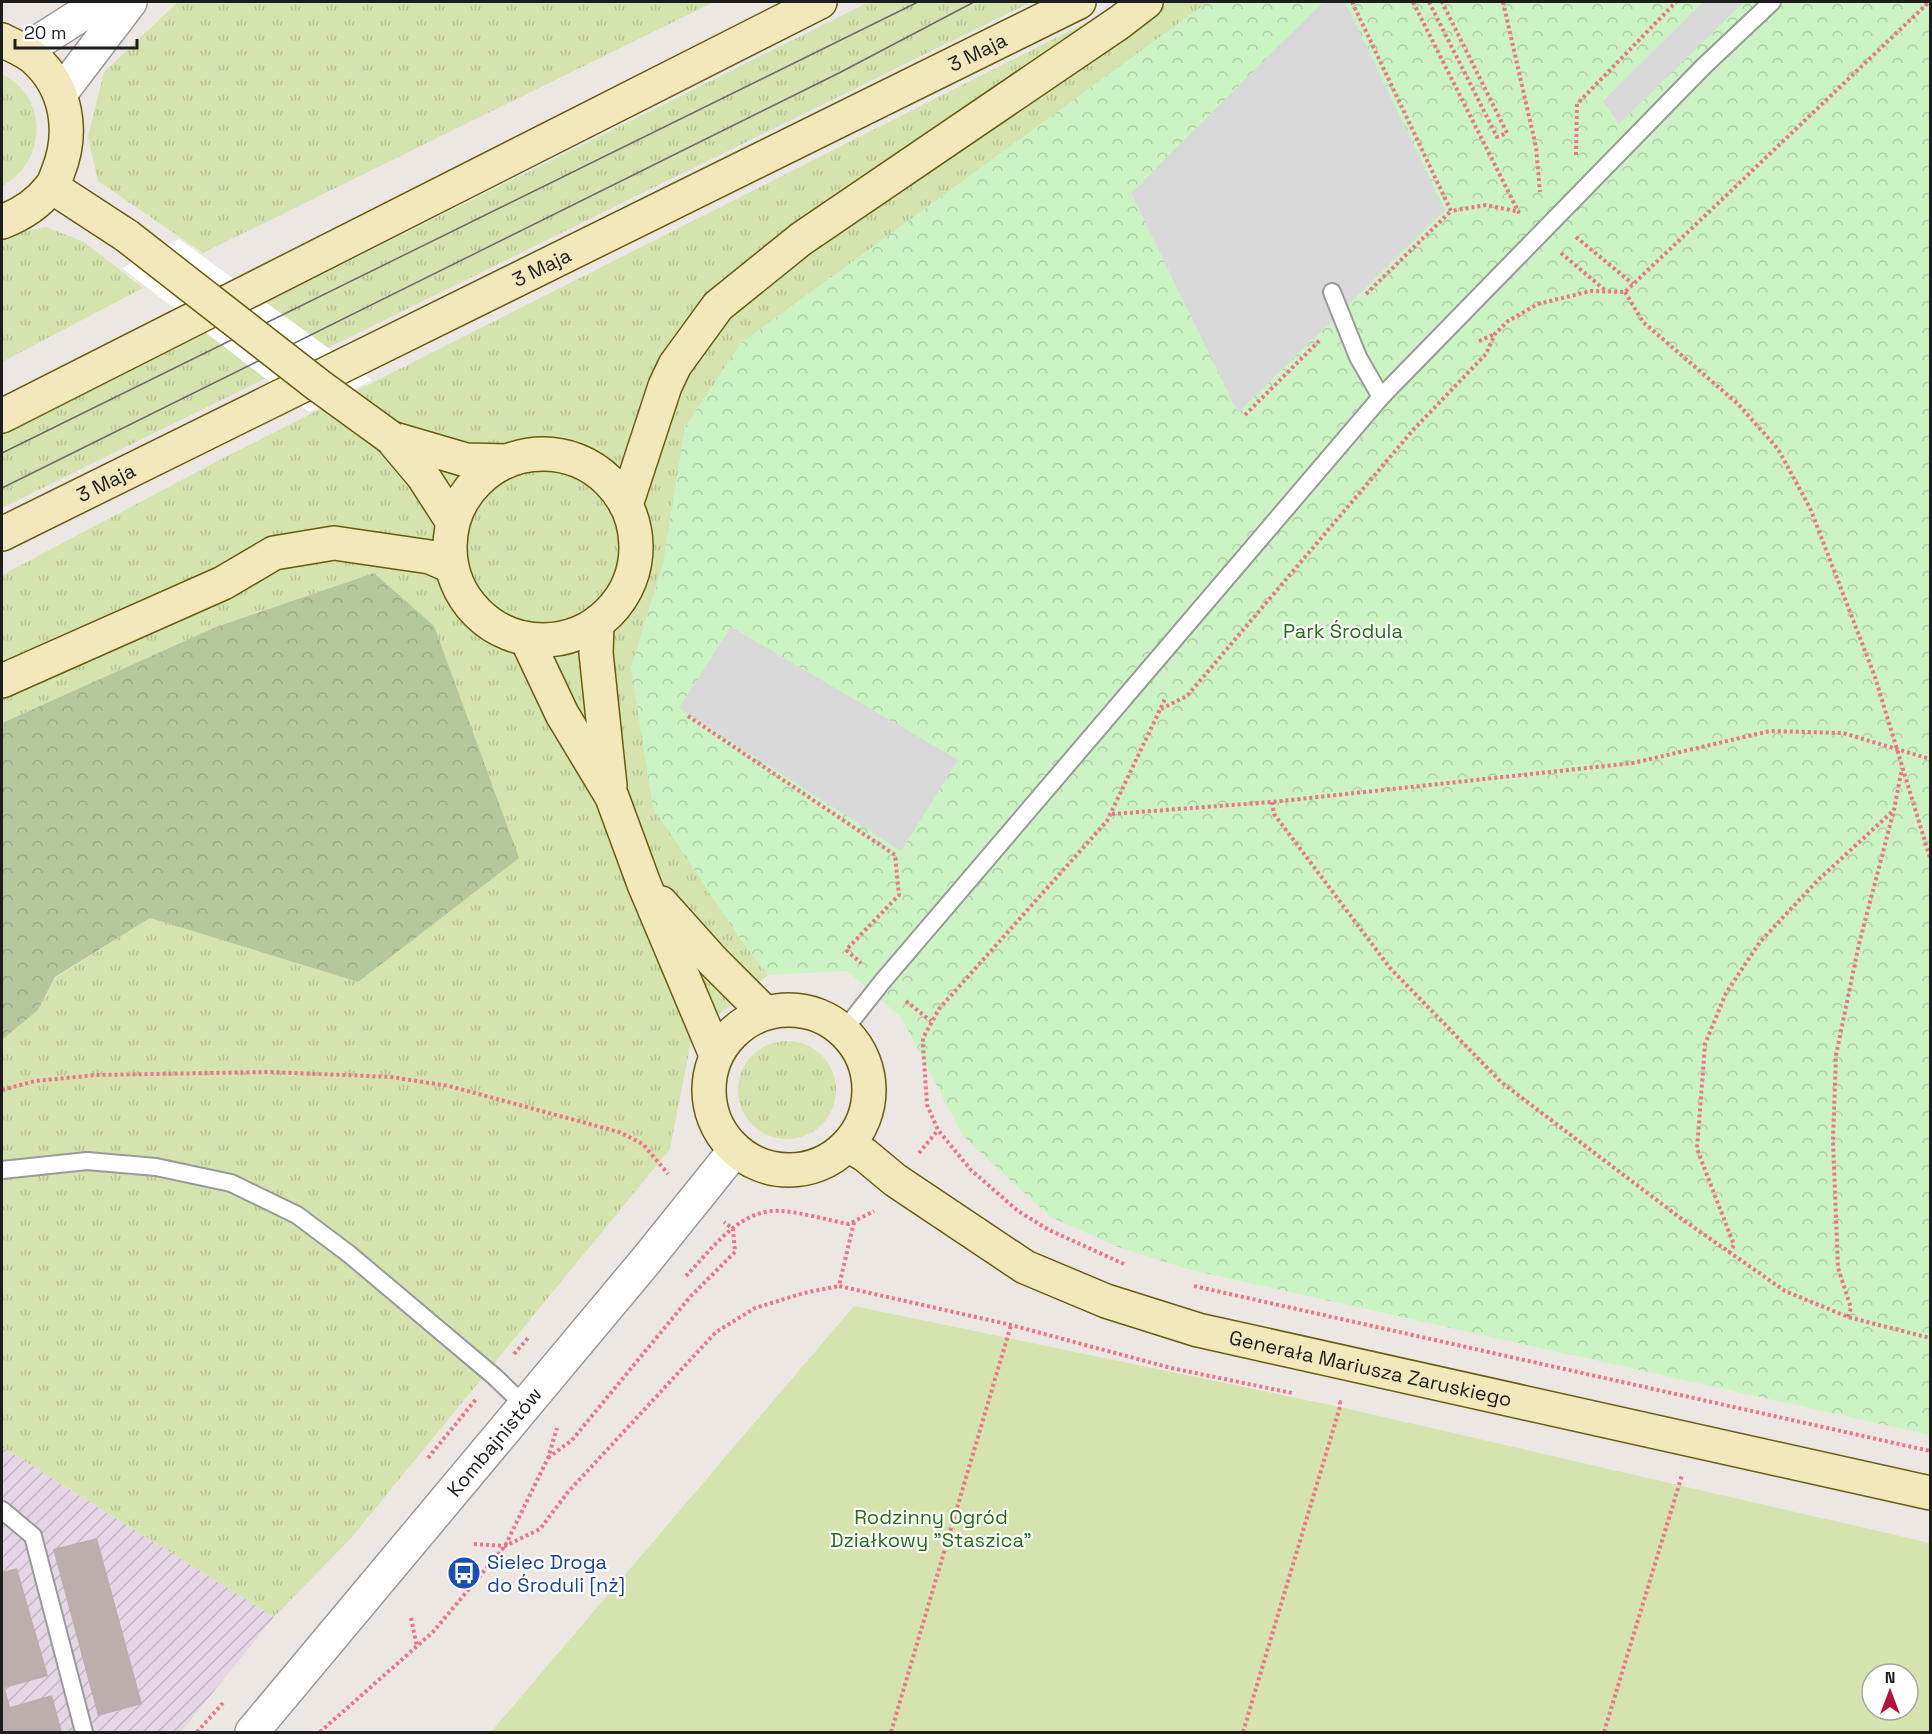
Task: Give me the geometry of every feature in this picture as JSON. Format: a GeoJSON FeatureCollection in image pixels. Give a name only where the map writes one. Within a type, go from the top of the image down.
{"type":"FeatureCollection","features":[{"type":"Feature","properties":{"kind":"street"},"geometry":{"type":"LineString","coordinates":[[2,222],[23,214],[52,187],[65,156],[68,124],[60,94],[46,71],[13,46],[100,2]]}},
{"type":"Feature","properties":{"kind":"street"},"geometry":{"type":"LineString","coordinates":[[60,94],[130,2]]}},
{"type":"Feature","properties":{"kind":"street"},"geometry":{"type":"LineString","coordinates":[[2,416],[820,2]]}},
{"type":"Feature","properties":{"kind":"street","name":"3 Maja"},"geometry":{"type":"LineString","coordinates":[[2,534],[1079,2]]}},
{"type":"Feature","properties":{"kind":"street"},"geometry":{"type":"LineString","coordinates":[[626,505],[654,415],[670,375],[718,306],[801,240],[1146,2]]}},
{"type":"Feature","properties":{"kind":"street"},"geometry":{"type":"LineString","coordinates":[[52,187],[127,236],[318,385],[391,438],[423,476],[452,521]]}},
{"type":"Feature","properties":{"kind":"street"},"geometry":{"type":"LineString","coordinates":[[391,438],[466,460],[509,461]]}},
{"type":"Feature","properties":{"kind":"street"},"geometry":{"type":"LineString","coordinates":[[543,453],[572,458],[596,469],[615,487],[626,505],[633,540],[634,571],[623,599],[597,624],[576,638],[527,640],[501,630],[480,615],[463,593],[451,566],[448,541],[452,521],[465,495],[482,474],[509,461],[543,453]]}},
{"type":"Feature","properties":{"kind":"street"},"geometry":{"type":"LineString","coordinates":[[2,681],[223,583],[273,553],[334,543],[430,557],[451,566]]}},
{"type":"Feature","properties":{"kind":"street"},"geometry":{"type":"LineString","coordinates":[[597,624],[596,653],[612,797]]}},
{"type":"Feature","properties":{"kind":"street"},"geometry":{"type":"LineString","coordinates":[[527,640],[562,714],[612,797],[644,884],[716,1055]]}},
{"type":"Feature","properties":{"kind":"street"},"geometry":{"type":"LineString","coordinates":[[644,884],[713,961],[765,1013]]}},
{"type":"Feature","properties":{"kind":"street"},"geometry":{"type":"LineString","coordinates":[[794,1011],[819,1013],[844,1030],[862,1055],[869,1083],[865,1119],[850,1146],[826,1162],[794,1169],[762,1168],[735,1150],[717,1128],[709,1100],[709,1077],[716,1055],[728,1036],[745,1022],[765,1013],[794,1011]]}},
{"type":"Feature","properties":{"kind":"street","name":"Generała Mariusza Zaruskiego"},"geometry":{"type":"LineString","coordinates":[[850,1146],[865,1155],[895,1180],[1025,1267],[1106,1301],[1233,1338],[1930,1493]]}},
{"type":"Feature","properties":{"kind":"street","name":"Kombajnistów"},"geometry":{"type":"LineString","coordinates":[[252,1732],[645,1263],[735,1150]]}},
{"type":"Feature","properties":{"kind":"lane"},"geometry":{"type":"LineString","coordinates":[[844,1030],[882,982],[1381,397],[1704,66],[1773,2]]}},
{"type":"Feature","properties":{"kind":"lane"},"geometry":{"type":"LineString","coordinates":[[1332,292],[1358,357],[1381,397]]}},
{"type":"Feature","properties":{"kind":"lane"},"geometry":{"type":"LineString","coordinates":[[2,1170],[87,1161],[156,1167],[231,1183],[306,1221],[495,1377],[524,1405]]}},
{"type":"Feature","properties":{"kind":"lane"},"geometry":{"type":"LineString","coordinates":[[2,1510],[33,1536],[84,1732]]}},
{"type":"Feature","properties":{"kind":"path"},"geometry":{"type":"LineString","coordinates":[[1352,2],[1451,211],[1486,205],[1519,213]]}},
{"type":"Feature","properties":{"kind":"path"},"geometry":{"type":"LineString","coordinates":[[1413,2],[1519,213],[1540,236],[1607,292]]}},
{"type":"Feature","properties":{"kind":"path"},"geometry":{"type":"LineString","coordinates":[[1429,2],[1497,137],[1507,133],[1442,2]]}},
{"type":"Feature","properties":{"kind":"path"},"geometry":{"type":"LineString","coordinates":[[1503,2],[1536,147],[1544,206],[1556,219],[1633,284]]}},
{"type":"Feature","properties":{"kind":"path"},"geometry":{"type":"LineString","coordinates":[[1575,166],[1577,104],[1676,2]]}},
{"type":"Feature","properties":{"kind":"path"},"geometry":{"type":"LineString","coordinates":[[1131,1267],[1056,1234],[1018,1211],[971,1170],[938,1130],[930,1118],[926,1099],[923,1038],[931,1021],[1111,814],[1161,709],[1187,696],[1413,430],[1486,354],[1495,334],[1508,321],[1538,304],[1591,291],[1625,292],[1929,2]]}},
{"type":"Feature","properties":{"kind":"path"},"geometry":{"type":"LineString","coordinates":[[1519,213],[1549,189]]}},
{"type":"Feature","properties":{"kind":"path"},"geometry":{"type":"LineString","coordinates":[[1625,292],[1643,322],[1738,404],[1778,448],[1810,508],[1875,677],[1930,858]]}},
{"type":"Feature","properties":{"kind":"path"},"geometry":{"type":"LineString","coordinates":[[688,716],[895,855],[899,895],[846,950],[931,1021]]}},
{"type":"Feature","properties":{"kind":"path"},"geometry":{"type":"LineString","coordinates":[[1111,814],[1272,802],[1633,763],[1770,731],[1843,733],[1930,759]]}},
{"type":"Feature","properties":{"kind":"path"},"geometry":{"type":"LineString","coordinates":[[1848,1317],[1851,1308],[1838,1268],[1833,1141],[1836,1055],[1859,944],[1894,810],[1902,767]]}},
{"type":"Feature","properties":{"kind":"path"},"geometry":{"type":"LineString","coordinates":[[1272,802],[1274,814],[1390,968],[1501,1082],[1729,1254],[1785,1291],[1848,1317],[1930,1338]]}},
{"type":"Feature","properties":{"kind":"path"},"geometry":{"type":"LineString","coordinates":[[1729,1254],[1734,1245],[1697,1149],[1705,1044],[1726,993],[1760,942],[1817,881],[1894,810]]}},
{"type":"Feature","properties":{"kind":"path"},"geometry":{"type":"LineString","coordinates":[[2,1090],[35,1081],[96,1075],[270,1072],[415,1079],[619,1132],[643,1144],[670,1176]]}},
{"type":"Feature","properties":{"kind":"path"},"geometry":{"type":"LineString","coordinates":[[916,1157],[938,1130]]}},
{"type":"Feature","properties":{"kind":"path"},"geometry":{"type":"LineString","coordinates":[[320,1732],[434,1632],[505,1546],[548,1458],[572,1440],[690,1298],[735,1252],[733,1229],[758,1214],[779,1211],[849,1224],[874,1210]]}},
{"type":"Feature","properties":{"kind":"path"},"geometry":{"type":"LineString","coordinates":[[839,1286],[854,1222]]}},
{"type":"Feature","properties":{"kind":"path"},"geometry":{"type":"LineString","coordinates":[[1189,1285],[1930,1451]]}},
{"type":"Feature","properties":{"kind":"path"},"geometry":{"type":"LineString","coordinates":[[474,1544],[505,1546],[540,1530],[568,1492],[716,1332],[755,1308],[804,1293],[839,1286],[1011,1325],[1171,1368],[1295,1393]]}},
{"type":"Feature","properties":{"kind":"path"},"geometry":{"type":"LineString","coordinates":[[891,1732],[1011,1325]]}},
{"type":"Feature","properties":{"kind":"path"},"geometry":{"type":"LineString","coordinates":[[1243,1732],[1340,1407],[1341,1402],[1329,1400]]}},
{"type":"Feature","properties":{"kind":"path"},"geometry":{"type":"LineString","coordinates":[[1604,1732],[1679,1484]]}},
{"type":"Feature","properties":{"kind":"path"},"geometry":{"type":"LineString","coordinates":[[411,1618],[417,1647]]}},
{"type":"Feature","properties":{"kind":"shaded area"},"geometry":{"type":"Polygon","coordinates":[[[1323,2],[1345,2],[1445,210],[1238,413],[1131,193],[1323,2]]]}},
{"type":"Feature","properties":{"kind":"shaded area"},"geometry":{"type":"Polygon","coordinates":[[[1703,2],[1744,2],[1619,124],[1603,101],[1703,2]]]}},
{"type":"Feature","properties":{"kind":"shaded area"},"geometry":{"type":"Polygon","coordinates":[[[731,627],[958,760],[901,851],[679,708],[731,627]]]}},
{"type":"Feature","properties":{"kind":"shaded area"},"geometry":{"type":"Polygon","coordinates":[[[2,1447],[274,1617],[181,1732],[2,1732],[2,1447]]]}},
{"type":"Feature","properties":{"kind":"green space"},"geometry":{"type":"Polygon","coordinates":[[[178,2],[714,2],[203,253],[98,181],[88,137],[104,72],[178,2]]]}},
{"type":"Feature","properties":{"kind":"green space"},"geometry":{"type":"Polygon","coordinates":[[[869,2],[1031,2],[2,508],[2,434],[869,2]]]}},
{"type":"Feature","properties":{"kind":"green space"},"geometry":{"type":"Polygon","coordinates":[[[1166,2],[1208,2],[740,344],[663,564],[631,668],[738,936],[768,975],[692,1036],[670,1149],[351,1538],[274,1617],[2,1447],[2,1040],[38,1010],[55,978],[150,918],[358,982],[374,573],[216,627],[2,723],[2,575],[233,453],[1087,22],[1166,2]]]}},
{"type":"Feature","properties":{"kind":"green space","name":"Park Środula"},"geometry":{"type":"Polygon","coordinates":[[[1208,2],[1930,2],[1930,1435],[1191,1270],[1118,1247],[1049,1216],[963,1136],[901,1017],[847,971],[768,975],[738,936],[653,808],[631,668],[663,564],[685,427],[740,344],[1208,2]]]}},
{"type":"Feature","properties":{"kind":"green space"},"geometry":{"type":"Polygon","coordinates":[[[2,74],[17,84],[28,98],[35,113],[36,130],[34,146],[28,162],[17,175],[2,186],[2,74]]]}},
{"type":"Feature","properties":{"kind":"green space"},"geometry":{"type":"Polygon","coordinates":[[[46,227],[84,242],[143,288],[2,362],[2,236],[46,227]]]}},
{"type":"Feature","properties":{"kind":"green space"},"geometry":{"type":"Polygon","coordinates":[[[374,573],[434,626],[519,858],[358,982],[150,918],[55,977],[38,1010],[2,1040],[2,723],[216,627],[374,573]]]}},
{"type":"Feature","properties":{"kind":"green space"},"geometry":{"type":"Polygon","coordinates":[[[787,1041],[806,1045],[822,1055],[832,1071],[836,1090],[832,1109],[822,1125],[806,1135],[787,1139],[768,1135],[752,1125],[742,1109],[738,1090],[742,1071],[752,1055],[768,1045],[787,1041]]]}},
{"type":"Feature","properties":{"kind":"green space","name":"Rodzinny Ogród Działkowy \"Staszica\""},"geometry":{"type":"Polygon","coordinates":[[[854,1306],[1340,1407],[1930,1543],[1930,1732],[491,1732],[854,1306]]]}},
{"type":"Feature","properties":{"kind":"pier"},"geometry":{"type":"Polygon","coordinates":[[[179,239],[372,380],[309,412],[122,268],[179,239]]]}},
{"type":"Feature","properties":{"kind":"building"},"geometry":{"type":"Polygon","coordinates":[[[97,1538],[142,1704],[98,1716],[53,1549],[97,1538]]]}},
{"type":"Feature","properties":{"kind":"building"},"geometry":{"type":"Polygon","coordinates":[[[17,1568],[48,1676],[5,1688],[10,1707],[52,1695],[62,1732],[2,1732],[2,1572],[17,1568]]]}},
{"type":"Feature","properties":{"kind":"tram line"},"geometry":{"type":"LineString","coordinates":[[2,453],[918,2]]}},
{"type":"Feature","properties":{"kind":"tram line"},"geometry":{"type":"LineString","coordinates":[[2,488],[839,73],[974,2]]}},
{"type":"Feature","properties":{"kind":"place","name":"Sielec Droga do Środuli [nż]"},"geometry":{"type":"Point","coordinates":[464,1573]}}]}
